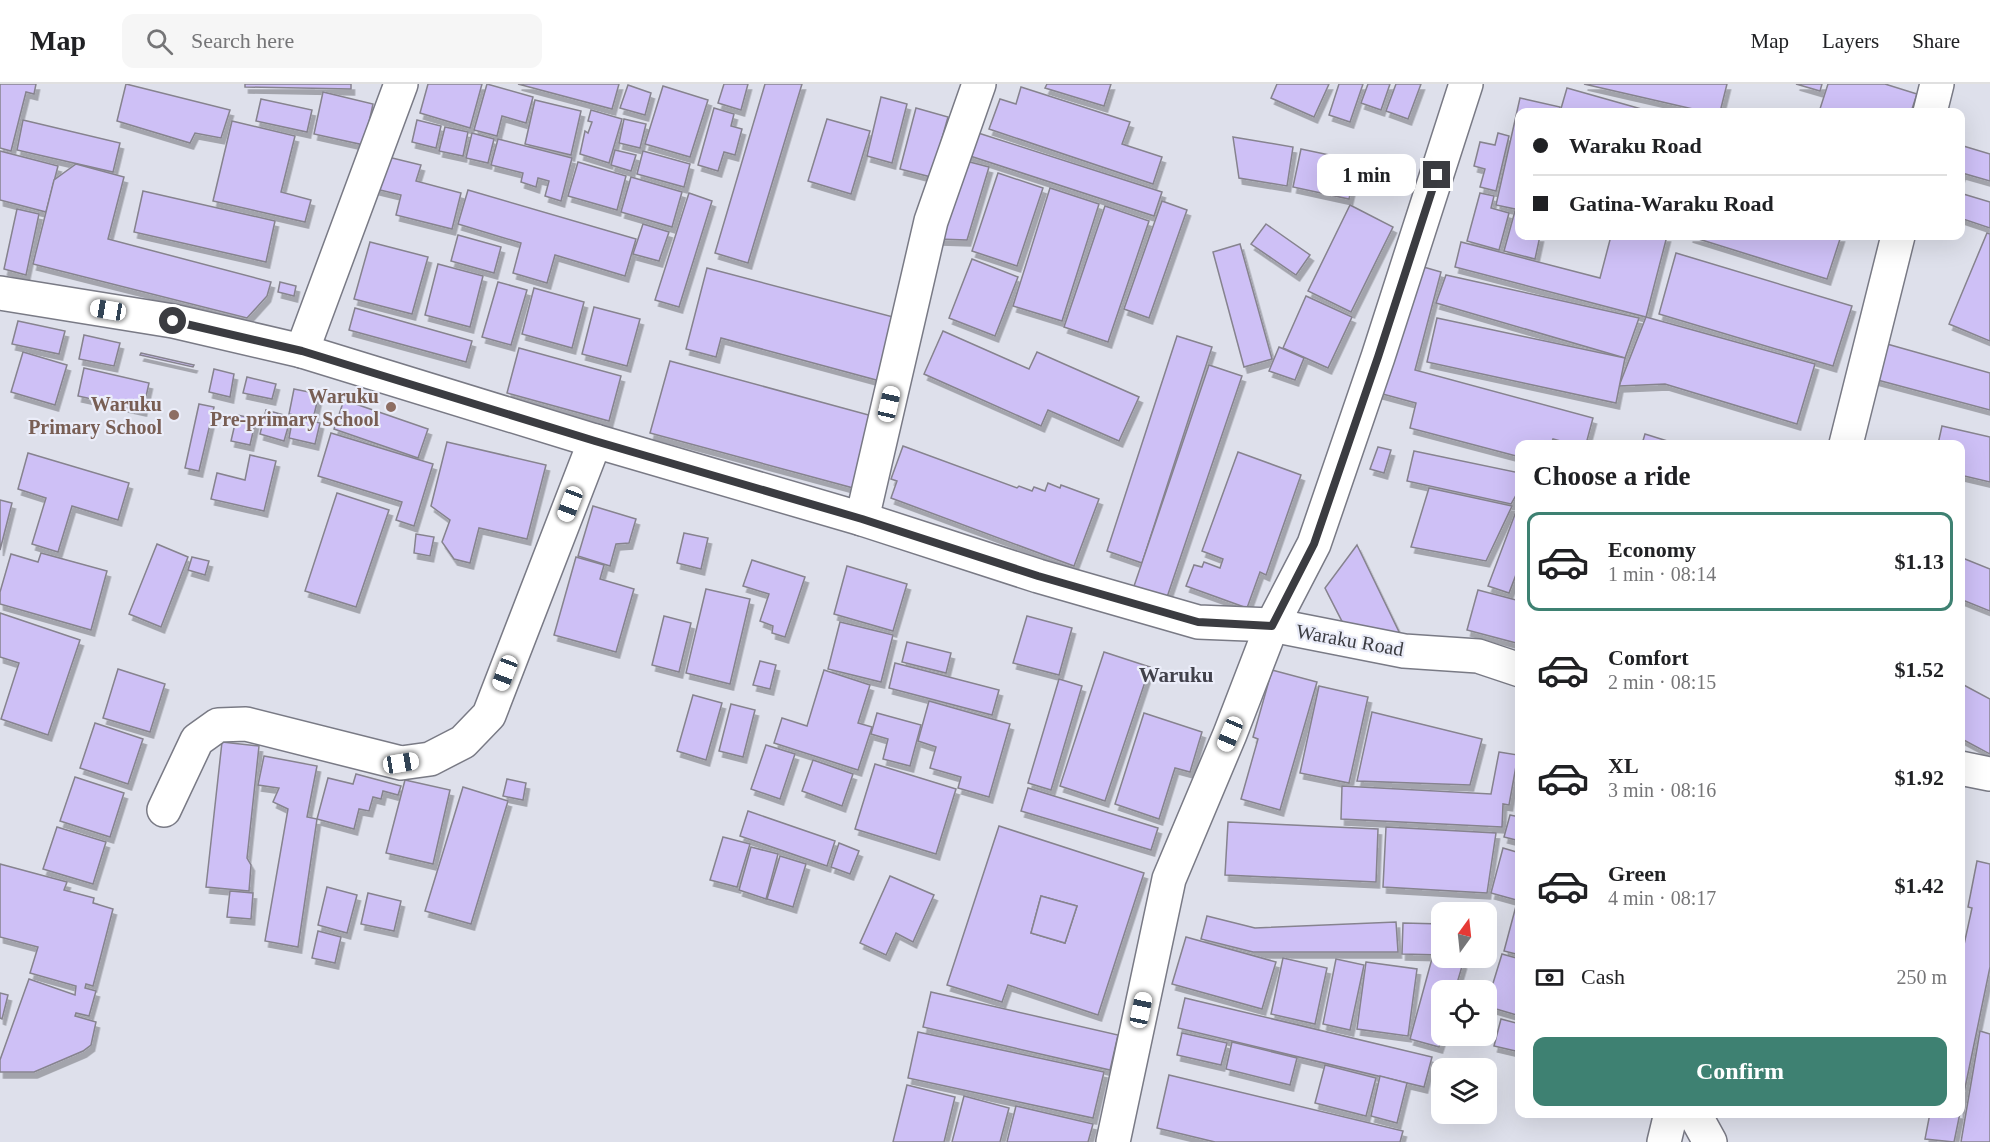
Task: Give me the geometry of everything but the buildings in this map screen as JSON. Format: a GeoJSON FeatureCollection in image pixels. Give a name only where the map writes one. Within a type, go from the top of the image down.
{"type":"FeatureCollection","features":[{"type":"Feature","properties":{"kind":"street"},"geometry":{"type":"LineString","coordinates":[[302,351],[401,84]]}},
{"type":"Feature","properties":{"kind":"street"},"geometry":{"type":"LineString","coordinates":[[862,519],[931,221],[979,84]]}},
{"type":"Feature","properties":{"kind":"street"},"geometry":{"type":"LineString","coordinates":[[1113,1142],[1169,879],[1230,734],[1272,626],[1314,544],[1378,357],[1466,84]]}},
{"type":"Feature","properties":{"kind":"street"},"geometry":{"type":"LineString","coordinates":[[1931,108],[1937,84]]}},
{"type":"Feature","properties":{"kind":"street"},"geometry":{"type":"LineString","coordinates":[[1847,440],[1897,240]]}},
{"type":"Feature","properties":{"kind":"street","name":"Waraku Road"},"geometry":{"type":"LineString","coordinates":[[0,293],[173,321],[302,351],[595,441],[862,519],[1038,576],[1198,622],[1272,626],[1404,651],[1478,656],[1515,668]]}},
{"type":"Feature","properties":{"kind":"street"},"geometry":{"type":"LineString","coordinates":[[164,810],[197,740],[218,725],[246,724],[401,763],[430,759],[463,742],[489,715],[595,441]]}},
{"type":"Feature","properties":{"kind":"street"},"geometry":{"type":"LineString","coordinates":[[1965,769],[1990,774]]}},
{"type":"Feature","properties":{"kind":"street"},"geometry":{"type":"LineString","coordinates":[[1664,1142],[1670,1118]]}},
{"type":"Feature","properties":{"kind":"street"},"geometry":{"type":"LineString","coordinates":[[1697,1118],[1710,1142]]}},
{"type":"Feature","properties":{"kind":"place","name":"Waruku Pre-primary School"},"geometry":{"type":"Point","coordinates":[391,407]}},
{"type":"Feature","properties":{"kind":"place","name":"Waruku Primary School"},"geometry":{"type":"Point","coordinates":[174,415]}},
{"type":"Feature","properties":{"kind":"district","name":"Waruku"},"geometry":{"type":"Point","coordinates":[1176,675]}},
{"type":"Feature","properties":{"kind":"route"},"geometry":{"type":"LineString","coordinates":[[173,321],[302,351],[595,441],[862,519],[1038,576],[1198,622],[1272,626],[1314,544],[1437,175]]}}]}
